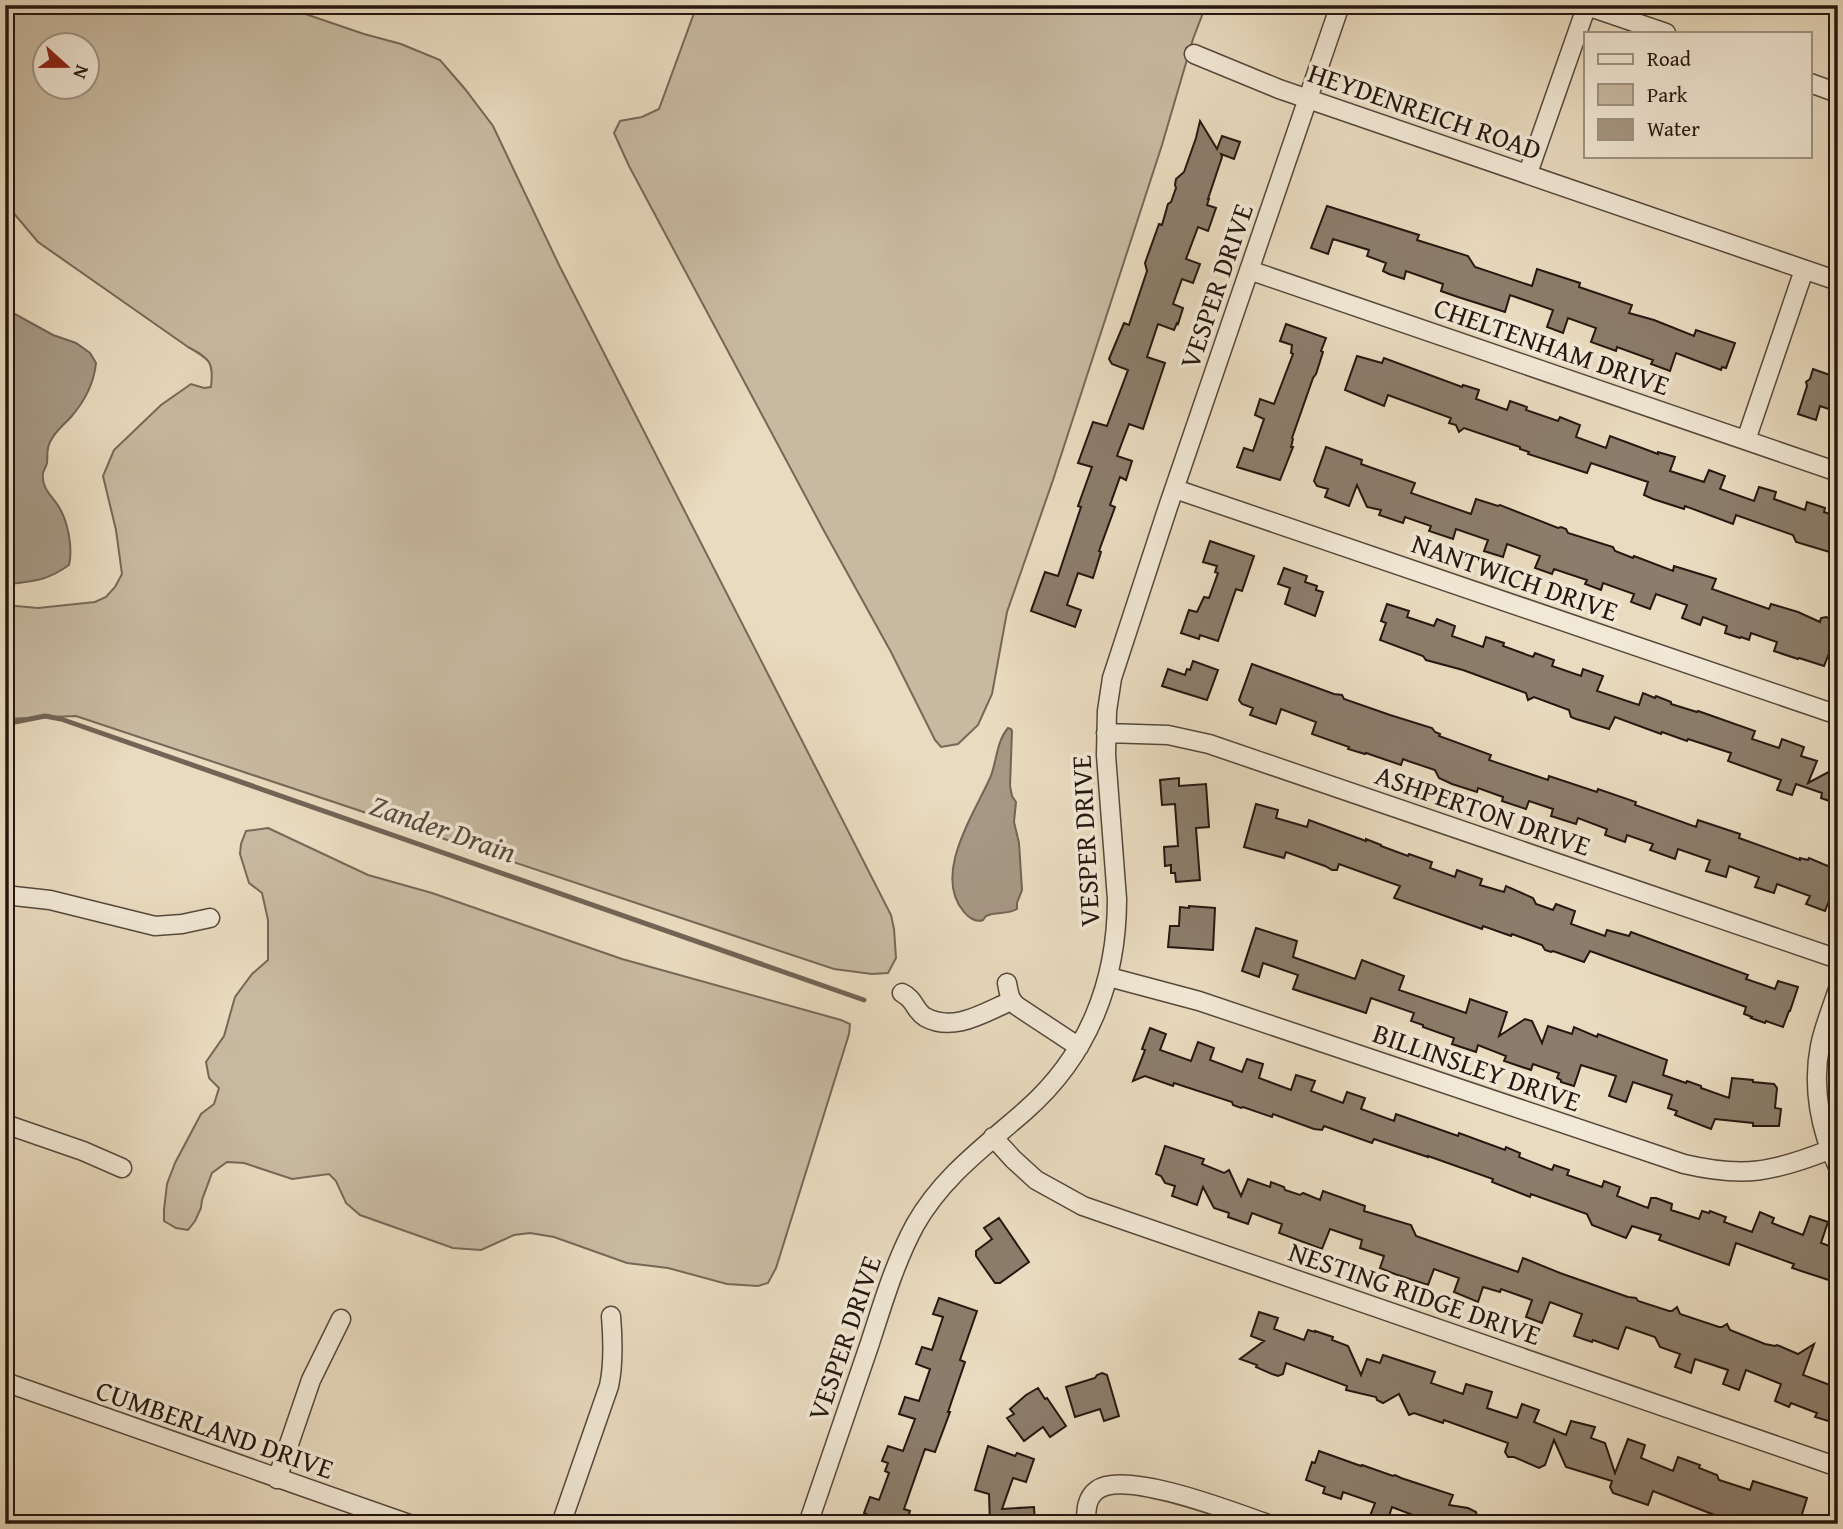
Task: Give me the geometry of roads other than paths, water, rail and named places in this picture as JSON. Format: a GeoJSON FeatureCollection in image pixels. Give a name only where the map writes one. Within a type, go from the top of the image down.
{"type":"FeatureCollection","features":[{"type":"Feature","properties":{"kind":"street","name":"VESPER DRIVE"},"geometry":{"type":"LineString","coordinates":[[808,1524],[894,1270],[916,1223],[960,1167],[1054,1082],[1079,1046],[1096,1013],[1109,977],[1116,932],[1117,899],[1106,733],[1109,693],[1116,663],[1340,5]]}},
{"type":"Feature","properties":{"kind":"street"},"geometry":{"type":"LineString","coordinates":[[1528,173],[1587,6],[1663,32]]}},
{"type":"Feature","properties":{"kind":"street","name":"HEYDENREICH ROAD"},"geometry":{"type":"LineString","coordinates":[[1194,54],[1279,89],[1838,281]]}},
{"type":"Feature","properties":{"kind":"street"},"geometry":{"type":"LineString","coordinates":[[1812,84],[1838,93]]}},
{"type":"Feature","properties":{"kind":"street","name":"CHELTENHAM DRIVE"},"geometry":{"type":"LineString","coordinates":[[1249,270],[1838,472]]}},
{"type":"Feature","properties":{"kind":"street"},"geometry":{"type":"LineString","coordinates":[[1746,440],[1804,270]]}},
{"type":"Feature","properties":{"kind":"street","name":"NANTWICH DRIVE"},"geometry":{"type":"LineString","coordinates":[[1175,489],[1838,715]]}},
{"type":"Feature","properties":{"kind":"street","name":"ASHPERTON DRIVE"},"geometry":{"type":"LineString","coordinates":[[1106,733],[1168,734],[1209,744],[1838,959]]}},
{"type":"Feature","properties":{"kind":"street"},"geometry":{"type":"LineString","coordinates":[[5,895],[50,900],[155,926],[210,918]]}},
{"type":"Feature","properties":{"kind":"street","name":"BILLINSLEY DRIVE"},"geometry":{"type":"LineString","coordinates":[[1109,977],[1199,1002],[1677,1163],[1710,1170],[1744,1172],[1779,1168],[1829,1150]]}},
{"type":"Feature","properties":{"kind":"street"},"geometry":{"type":"LineString","coordinates":[[1007,983],[1011,1001],[1079,1046]]}},
{"type":"Feature","properties":{"kind":"street"},"geometry":{"type":"LineString","coordinates":[[1838,989],[1820,1046],[1817,1066],[1818,1102],[1824,1132],[1838,1167]]}},
{"type":"Feature","properties":{"kind":"street"},"geometry":{"type":"LineString","coordinates":[[902,993],[911,998],[924,1016],[939,1022],[962,1022],[1011,1001]]}},
{"type":"Feature","properties":{"kind":"street"},"geometry":{"type":"LineString","coordinates":[[5,1124],[122,1168]]}},
{"type":"Feature","properties":{"kind":"street","name":"NESTING RIDGE DRIVE"},"geometry":{"type":"LineString","coordinates":[[993,1138],[1036,1180],[1083,1206],[1838,1467]]}},
{"type":"Feature","properties":{"kind":"street"},"geometry":{"type":"LineString","coordinates":[[561,1524],[609,1386],[613,1354],[611,1316]]}},
{"type":"Feature","properties":{"kind":"street"},"geometry":{"type":"LineString","coordinates":[[277,1479],[312,1380],[341,1319]]}},
{"type":"Feature","properties":{"kind":"street","name":"CUMBERLAND DRIVE"},"geometry":{"type":"LineString","coordinates":[[5,1382],[409,1524]]}},
{"type":"Feature","properties":{"kind":"street"},"geometry":{"type":"LineString","coordinates":[[1086,1524],[1090,1497],[1105,1485],[1116,1483],[1157,1489],[1268,1524]]}},
{"type":"Feature","properties":{"kind":"water"},"geometry":{"type":"Polygon","coordinates":[[[5,293],[8,307],[13,313],[53,335],[76,343],[90,353],[96,363],[91,385],[84,399],[50,442],[43,473],[45,487],[59,507],[67,527],[70,543],[69,565],[41,579],[10,584],[5,584],[5,293]]]}},
{"type":"Feature","properties":{"kind":"water"},"geometry":{"type":"Polygon","coordinates":[[[1008,728],[1012,731],[1010,786],[1016,802],[1014,822],[1019,843],[1022,890],[1017,909],[986,916],[978,921],[966,914],[955,897],[952,881],[954,863],[966,826],[990,778],[1001,739],[1008,728]]]}},
{"type":"Feature","properties":{"kind":"waterway","name":"Zander Drain"},"geometry":{"type":"LineString","coordinates":[[5,724],[45,716],[61,719],[864,1000]]}}]}
